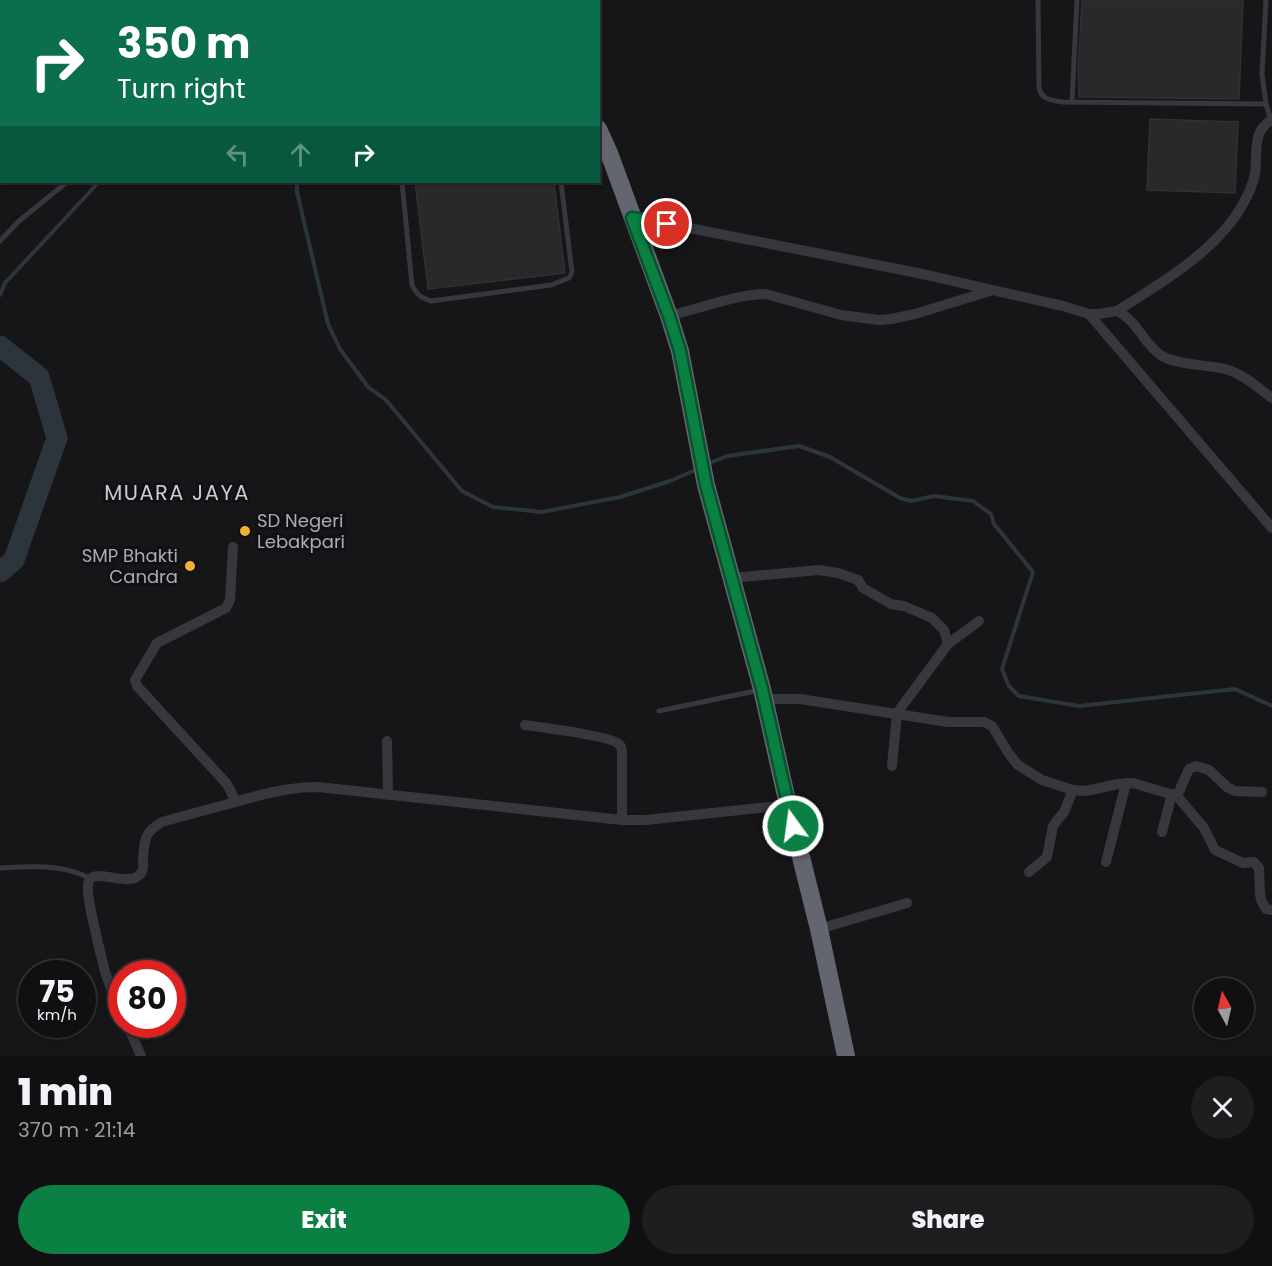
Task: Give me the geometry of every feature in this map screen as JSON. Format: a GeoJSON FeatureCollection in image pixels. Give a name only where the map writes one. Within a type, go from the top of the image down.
{"type":"FeatureCollection","features":[{"type":"Feature","properties":{"kind":"highway"},"geometry":{"type":"LineString","coordinates":[[600,133],[680,351],[706,485],[764,694],[846,1056]]}},
{"type":"Feature","properties":{"kind":"street"},"geometry":{"type":"LineString","coordinates":[[632,218],[918,273],[1089,314],[1098,314],[1117,310],[1166,279],[1193,259],[1234,218],[1247,196],[1254,175],[1260,131],[1271,120]]}},
{"type":"Feature","properties":{"kind":"street"},"geometry":{"type":"LineString","coordinates":[[669,316],[757,294],[840,315],[879,320],[915,314],[993,291]]}},
{"type":"Feature","properties":{"kind":"street"},"geometry":{"type":"LineString","coordinates":[[1117,310],[1125,315],[1160,355],[1176,361],[1224,369],[1239,374],[1272,398]]}},
{"type":"Feature","properties":{"kind":"street"},"geometry":{"type":"LineString","coordinates":[[1089,314],[1272,528]]}},
{"type":"Feature","properties":{"kind":"street"},"geometry":{"type":"LineString","coordinates":[[234,547],[229,604],[223,611],[157,643],[135,683],[227,784],[236,802]]}},
{"type":"Feature","properties":{"kind":"street"},"geometry":{"type":"LineString","coordinates":[[732,578],[819,570],[838,573],[858,580],[863,588],[891,604],[904,606],[932,618],[944,630],[948,644]]}},
{"type":"Feature","properties":{"kind":"street"},"geometry":{"type":"LineString","coordinates":[[892,766],[897,713],[948,644],[979,621]]}},
{"type":"Feature","properties":{"kind":"street"},"geometry":{"type":"LineString","coordinates":[[764,694],[948,722],[984,722],[992,726],[1017,765],[1042,780],[1073,790],[1086,791],[1110,785],[1133,783],[1174,795],[1204,828],[1215,850],[1243,863],[1254,862],[1258,865],[1261,900],[1266,909],[1272,910]]}},
{"type":"Feature","properties":{"kind":"street"},"geometry":{"type":"LineString","coordinates":[[525,725],[617,742],[621,746],[622,753],[622,820]]}},
{"type":"Feature","properties":{"kind":"street"},"geometry":{"type":"LineString","coordinates":[[387,741],[388,795]]}},
{"type":"Feature","properties":{"kind":"street"},"geometry":{"type":"LineString","coordinates":[[1162,832],[1174,795],[1193,766],[1209,770],[1227,787],[1235,791],[1262,792]]}},
{"type":"Feature","properties":{"kind":"street"},"geometry":{"type":"LineString","coordinates":[[1106,862],[1126,783]]}},
{"type":"Feature","properties":{"kind":"street"},"geometry":{"type":"LineString","coordinates":[[108,978],[98,944],[88,892],[90,878],[95,876],[123,879],[139,876],[143,868],[145,838],[154,826],[162,822],[281,790],[318,787],[622,820],[646,820],[788,805]]}},
{"type":"Feature","properties":{"kind":"street"},"geometry":{"type":"LineString","coordinates":[[1029,872],[1047,857],[1053,826],[1064,812],[1073,790]]}},
{"type":"Feature","properties":{"kind":"street"},"geometry":{"type":"LineString","coordinates":[[819,929],[907,903]]}},
{"type":"Feature","properties":{"kind":"street"},"geometry":{"type":"LineString","coordinates":[[133,1038],[141,1056]]}},
{"type":"Feature","properties":{"kind":"lane"},"geometry":{"type":"LineString","coordinates":[[1038,0],[1038,87],[1040,94],[1046,99],[1062,102],[1266,104]]}},
{"type":"Feature","properties":{"kind":"lane"},"geometry":{"type":"LineString","coordinates":[[1072,102],[1077,0]]}},
{"type":"Feature","properties":{"kind":"lane"},"geometry":{"type":"LineString","coordinates":[[1266,0],[1262,74],[1266,104],[1271,120]]}},
{"type":"Feature","properties":{"kind":"lane"},"geometry":{"type":"LineString","coordinates":[[0,241],[19,221],[66,183]]}},
{"type":"Feature","properties":{"kind":"lane"},"geometry":{"type":"LineString","coordinates":[[402,183],[412,285],[416,294],[422,299],[431,301],[551,285],[568,278],[572,272],[561,183]]}},
{"type":"Feature","properties":{"kind":"lane"},"geometry":{"type":"LineString","coordinates":[[659,711],[764,694]]}},
{"type":"Feature","properties":{"kind":"lane"},"geometry":{"type":"LineString","coordinates":[[0,868],[30,866],[60,868],[90,878]]}},
{"type":"Feature","properties":{"kind":"building"},"geometry":{"type":"Polygon","coordinates":[[[1082,0],[1243,0],[1239,99],[1079,97],[1078,70],[1082,0]]]}},
{"type":"Feature","properties":{"kind":"building"},"geometry":{"type":"Polygon","coordinates":[[[1150,119],[1238,122],[1235,193],[1147,190],[1150,119]]]}},
{"type":"Feature","properties":{"kind":"building"},"geometry":{"type":"Polygon","coordinates":[[[415,183],[554,183],[565,273],[428,289],[415,183]]]}},
{"type":"Feature","properties":{"kind":"waterway"},"geometry":{"type":"LineString","coordinates":[[0,295],[5,283],[98,183]]}},
{"type":"Feature","properties":{"kind":"waterway"},"geometry":{"type":"LineString","coordinates":[[297,183],[297,192],[328,324],[340,349],[368,387],[386,400],[462,491],[493,507],[542,512],[620,497],[670,481],[698,469]]}},
{"type":"Feature","properties":{"kind":"waterway"},"geometry":{"type":"LineString","coordinates":[[0,346],[39,377],[57,438],[14,560],[0,572]]}},
{"type":"Feature","properties":{"kind":"waterway"},"geometry":{"type":"LineString","coordinates":[[707,464],[727,456],[799,446],[830,457],[900,498],[911,501],[934,496],[973,501],[991,514],[994,524],[1033,572],[1002,669],[1009,686],[1019,696],[1079,706],[1235,689],[1272,706]]}},
{"type":"Feature","properties":{"kind":"place","name":"SD Negeri Lebakpari"},"geometry":{"type":"Point","coordinates":[245,531]}},
{"type":"Feature","properties":{"kind":"place","name":"SMP Bhakti Candra"},"geometry":{"type":"Point","coordinates":[190,566]}},
{"type":"Feature","properties":{"kind":"district","name":"MUARA JAYA"},"geometry":{"type":"Point","coordinates":[177,493]}},
{"type":"Feature","properties":{"kind":"route"},"geometry":{"type":"LineString","coordinates":[[667,224],[632,218],[680,351],[706,485],[762,689],[793,826]]}}]}
